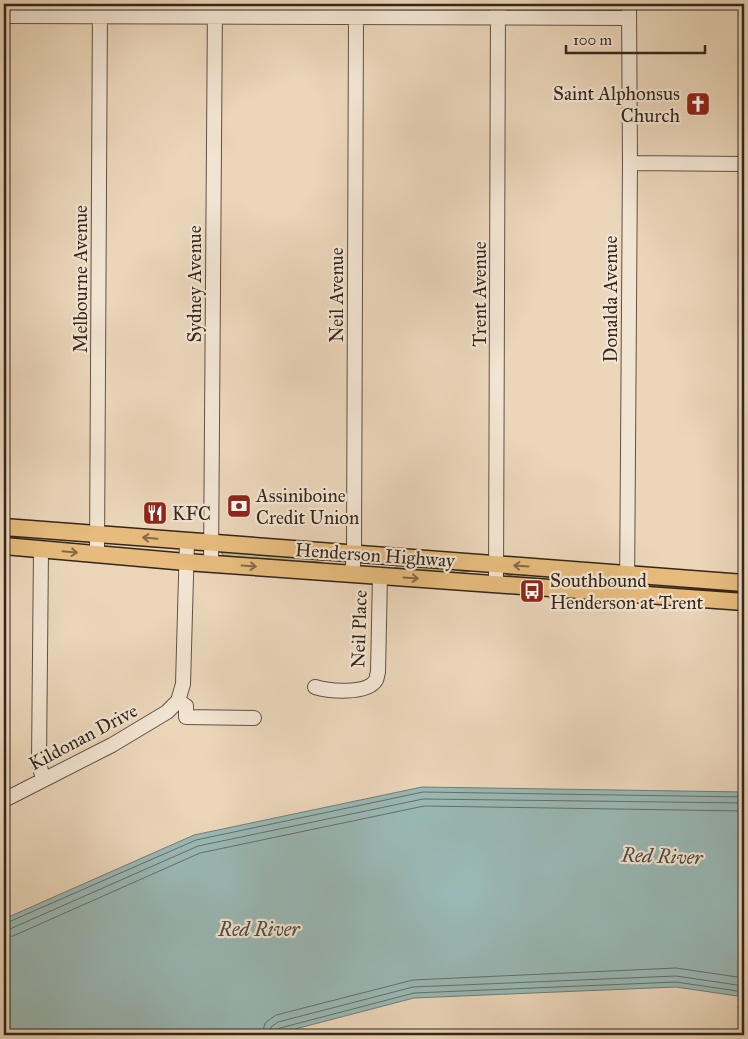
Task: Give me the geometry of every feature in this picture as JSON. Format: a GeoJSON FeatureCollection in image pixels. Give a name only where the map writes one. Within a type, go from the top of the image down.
{"type":"FeatureCollection","features":[{"type":"Feature","properties":{"kind":"main road","name":"Henderson Highway"},"geometry":{"type":"LineString","coordinates":[[4,527],[744,583]]}},
{"type":"Feature","properties":{"kind":"main road","name":"Henderson Highway"},"geometry":{"type":"LineString","coordinates":[[4,546],[212,564],[744,602]]}},
{"type":"Feature","properties":{"kind":"main road"},"geometry":{"type":"LineString","coordinates":[[380,576],[381,556]]}},
{"type":"Feature","properties":{"kind":"street","name":"Donalda Avenue"},"geometry":{"type":"LineString","coordinates":[[627,594],[630,164],[629,4]]}},
{"type":"Feature","properties":{"kind":"street"},"geometry":{"type":"LineString","coordinates":[[4,16],[100,10],[215,10],[356,17],[498,11],[629,18]]}},
{"type":"Feature","properties":{"kind":"street","name":"Melbourne Avenue"},"geometry":{"type":"LineString","coordinates":[[97,554],[100,10]]}},
{"type":"Feature","properties":{"kind":"street","name":"Sydney Avenue"},"geometry":{"type":"LineString","coordinates":[[212,564],[215,10]]}},
{"type":"Feature","properties":{"kind":"street","name":"Trent Avenue"},"geometry":{"type":"LineString","coordinates":[[496,584],[498,11]]}},
{"type":"Feature","properties":{"kind":"street","name":"Neil Avenue"},"geometry":{"type":"LineString","coordinates":[[352,574],[354,554],[356,17]]}},
{"type":"Feature","properties":{"kind":"street"},"geometry":{"type":"LineString","coordinates":[[630,164],[744,164]]}},
{"type":"Feature","properties":{"kind":"street"},"geometry":{"type":"LineString","coordinates":[[187,541],[183,684],[178,701],[186,706],[186,717],[254,718]]}},
{"type":"Feature","properties":{"kind":"street"},"geometry":{"type":"LineString","coordinates":[[41,549],[39,762],[43,780]]}},
{"type":"Feature","properties":{"kind":"street","name":"Neil Place"},"geometry":{"type":"LineString","coordinates":[[315,686],[325,690],[354,690],[367,687],[376,680],[378,672],[380,576]]}},
{"type":"Feature","properties":{"kind":"street","name":"Kildonan Drive"},"geometry":{"type":"LineString","coordinates":[[4,800],[112,745],[167,712],[178,701]]}},
{"type":"Feature","properties":{"kind":"shaded area"},"geometry":{"type":"Polygon","coordinates":[[[222,552],[266,552],[340,559],[309,562],[225,556],[222,552]]]}},
{"type":"Feature","properties":{"kind":"shaded area"},"geometry":{"type":"Polygon","coordinates":[[[428,564],[480,570],[454,573],[394,568],[398,566],[428,564]]]}},
{"type":"Feature","properties":{"kind":"shaded area"},"geometry":{"type":"Polygon","coordinates":[[[503,571],[612,580],[574,582],[516,577],[507,575],[503,571]]]}},
{"type":"Feature","properties":{"kind":"shaded area"},"geometry":{"type":"Polygon","coordinates":[[[634,581],[722,589],[664,589],[642,585],[634,581]]]}},
{"type":"Feature","properties":{"kind":"shaded area"},"geometry":{"type":"Polygon","coordinates":[[[738,1006],[744,1006],[744,1025],[740,1024],[738,1006]]]}},
{"type":"Feature","properties":{"kind":"water","name":"Red River"},"geometry":{"type":"Polygon","coordinates":[[[422,787],[744,792],[744,997],[676,987],[414,998],[272,1035],[4,1035],[4,919],[194,835],[422,787]]]}},
{"type":"Feature","properties":{"kind":"place","name":"Saint Alphonsus Church"},"geometry":{"type":"Point","coordinates":[698,104]}},
{"type":"Feature","properties":{"kind":"place","name":"Assiniboine Credit Union"},"geometry":{"type":"Point","coordinates":[239,506]}},
{"type":"Feature","properties":{"kind":"place","name":"KFC"},"geometry":{"type":"Point","coordinates":[155,513]}},
{"type":"Feature","properties":{"kind":"place","name":"Southbound Henderson at Trent"},"geometry":{"type":"Point","coordinates":[532,591]}}]}
